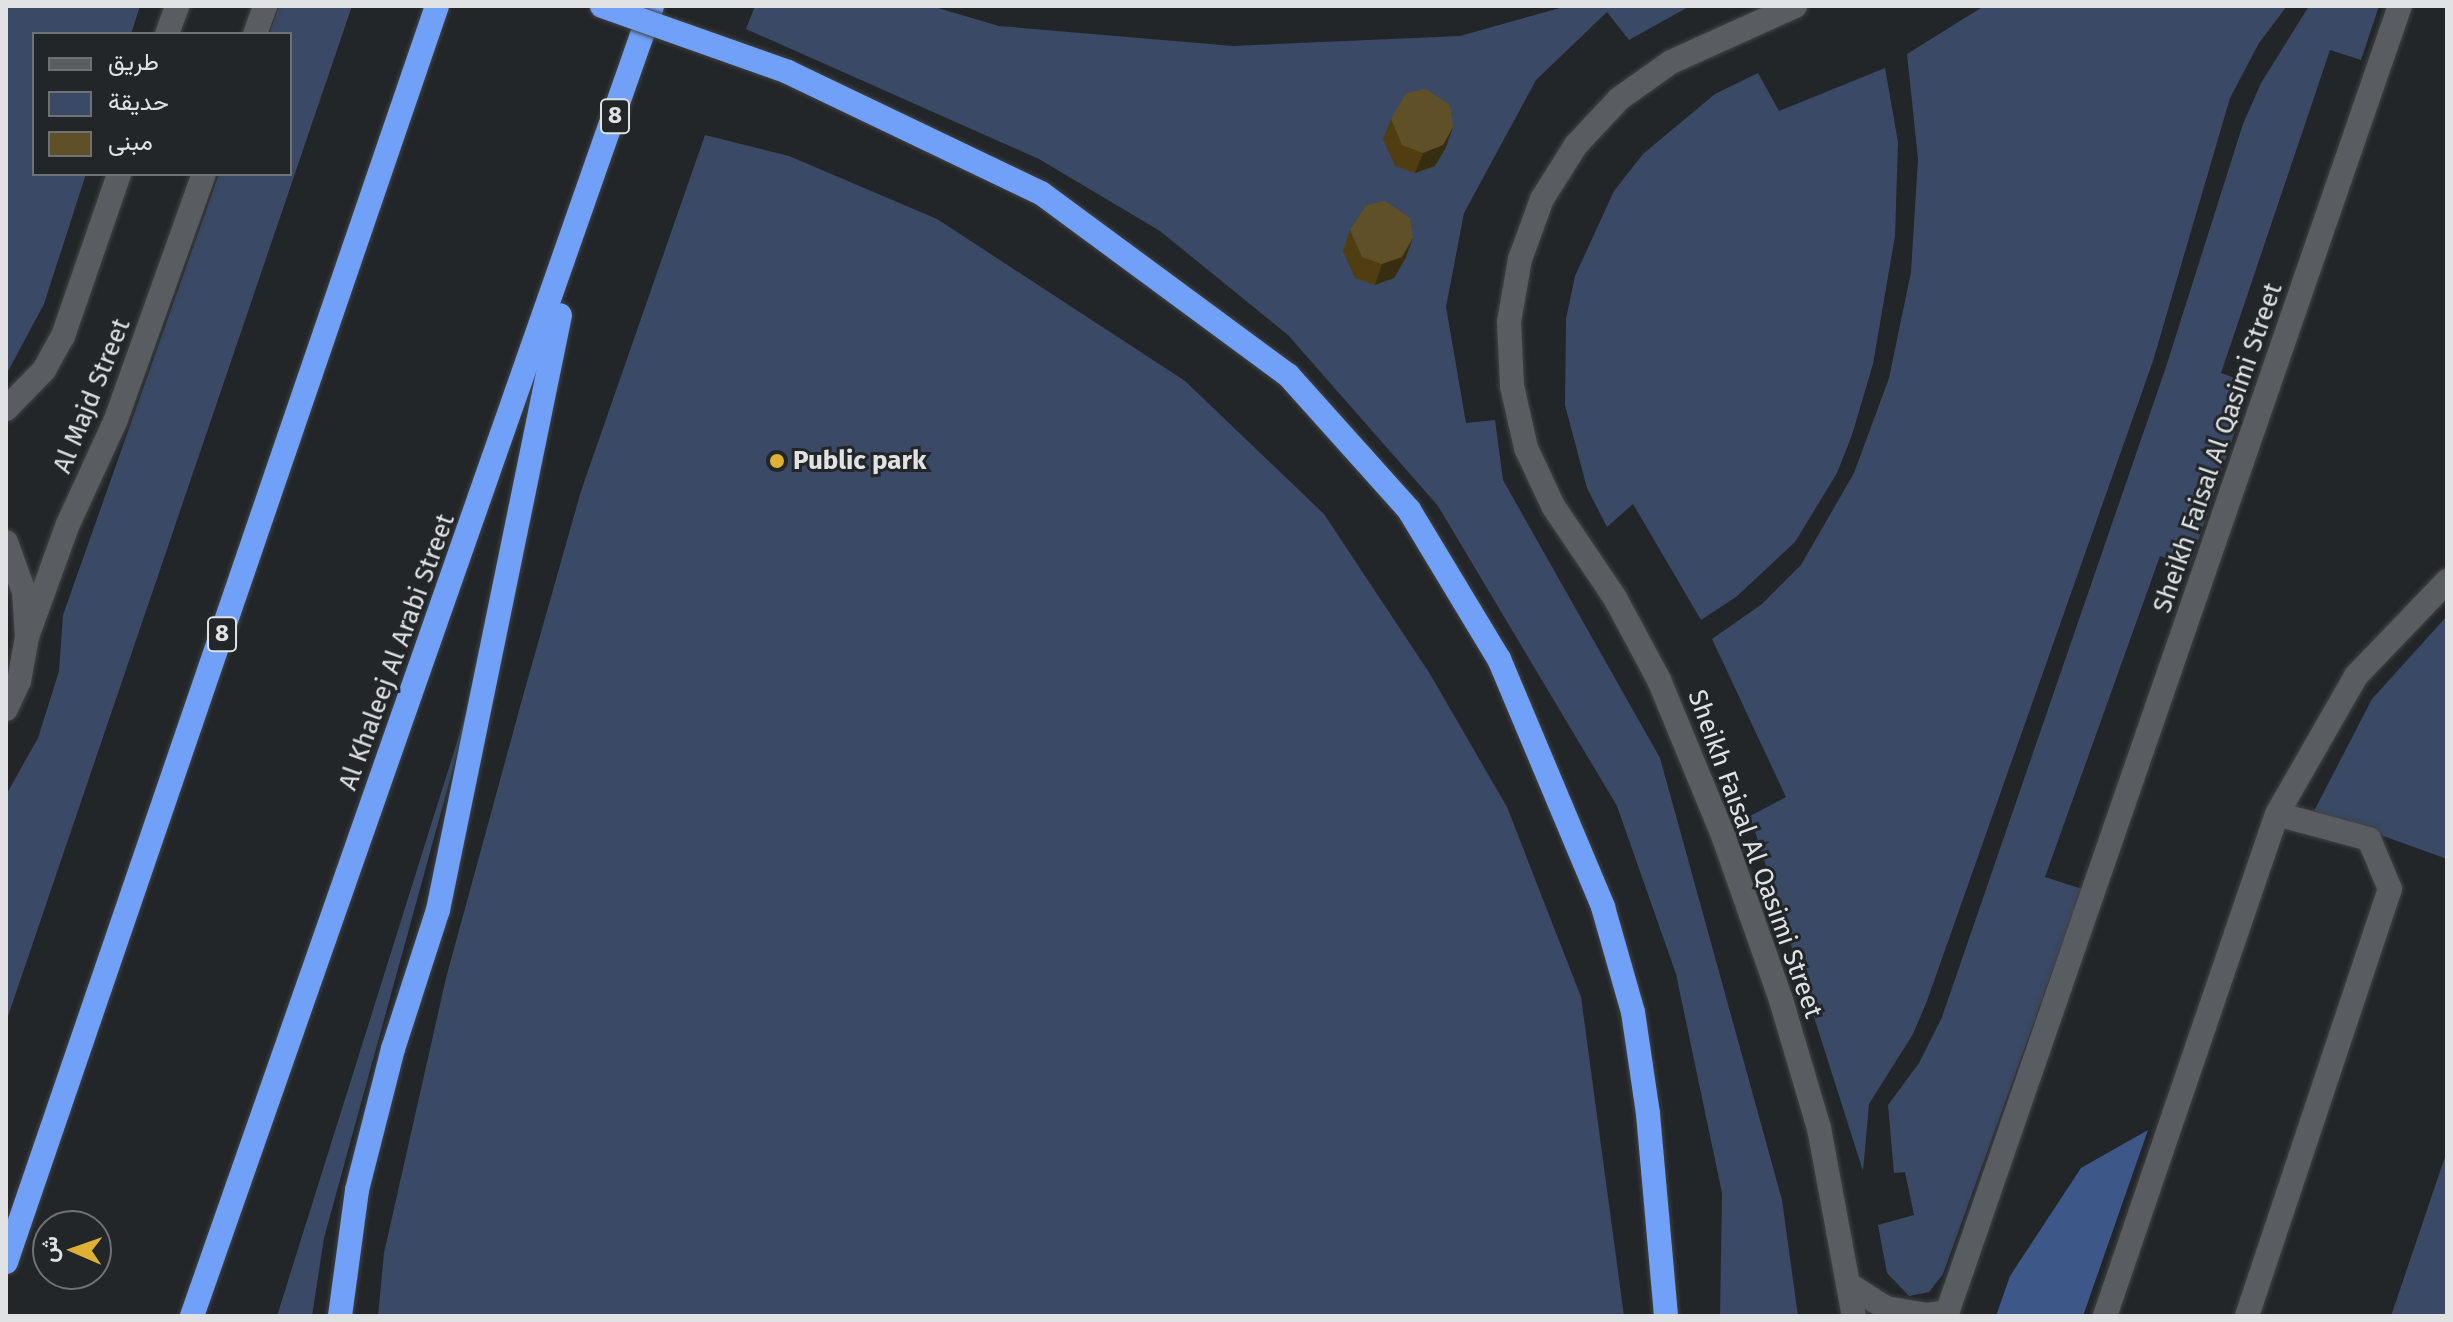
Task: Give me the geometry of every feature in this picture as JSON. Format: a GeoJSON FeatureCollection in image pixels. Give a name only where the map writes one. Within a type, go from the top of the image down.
{"type":"FeatureCollection","features":[{"type":"Feature","properties":{"kind":"highway","name":"8"},"geometry":{"type":"LineString","coordinates":[[6,1262],[437,6]]}},
{"type":"Feature","properties":{"kind":"highway"},"geometry":{"type":"LineString","coordinates":[[602,6],[788,72],[1041,193],[1288,375],[1409,510],[1499,659],[1603,907],[1633,1012],[1667,1286],[1666,1316]]}},
{"type":"Feature","properties":{"kind":"highway","name":"Al Khaleej Al Arabi Street"},"geometry":{"type":"LineString","coordinates":[[192,1316],[578,226],[652,6]]}},
{"type":"Feature","properties":{"kind":"highway"},"geometry":{"type":"LineString","coordinates":[[340,1316],[357,1190],[393,1049],[438,910],[578,226]]}},
{"type":"Feature","properties":{"kind":"street"},"geometry":{"type":"LineString","coordinates":[[168,32],[177,6]]}},
{"type":"Feature","properties":{"kind":"street"},"geometry":{"type":"LineString","coordinates":[[256,32],[265,6]]}},
{"type":"Feature","properties":{"kind":"street","name":"Sheikh Faisal Al Qasimi Street"},"geometry":{"type":"LineString","coordinates":[[1795,6],[1671,62],[1619,99],[1576,145],[1542,199],[1520,259],[1509,322],[1512,386],[1526,448],[1553,506],[1615,598],[1659,680],[1724,838],[1801,1064],[1835,1193],[1854,1316]]}},
{"type":"Feature","properties":{"kind":"street","name":"Sheikh Faisal Al Qasimi Street"},"geometry":{"type":"LineString","coordinates":[[1947,1314],[2400,6]]}},
{"type":"Feature","properties":{"kind":"street","name":"Al Majd Street"},"geometry":{"type":"LineString","coordinates":[[6,409],[44,370],[63,336],[118,176]]}},
{"type":"Feature","properties":{"kind":"street","name":"Al Majd Street"},"geometry":{"type":"LineString","coordinates":[[27,637],[68,524],[115,422],[203,176]]}},
{"type":"Feature","properties":{"kind":"street"},"geometry":{"type":"LineString","coordinates":[[6,542],[24,592],[27,637],[19,681],[6,709]]}},
{"type":"Feature","properties":{"kind":"street"},"geometry":{"type":"LineString","coordinates":[[2105,1316],[2277,814],[2356,676],[2447,581]]}},
{"type":"Feature","properties":{"kind":"street"},"geometry":{"type":"LineString","coordinates":[[2247,1316],[2390,889],[2369,839],[2277,814]]}},
{"type":"Feature","properties":{"kind":"street"},"geometry":{"type":"LineString","coordinates":[[1851,1286],[1886,1308],[1927,1315],[1947,1314]]}},
{"type":"Feature","properties":{"kind":"green space"},"geometry":{"type":"Polygon","coordinates":[[[6,6],[140,6],[132,32],[32,32],[32,176],[85,176],[44,304],[6,375],[6,6]]]}},
{"type":"Feature","properties":{"kind":"green space"},"geometry":{"type":"Polygon","coordinates":[[[279,6],[352,6],[6,1022],[6,795],[38,738],[59,671],[63,615],[218,176],[292,176],[292,32],[270,32],[279,6]]]}},
{"type":"Feature","properties":{"kind":"green space"},"geometry":{"type":"Polygon","coordinates":[[[755,6],[931,6],[999,26],[1233,46],[1460,36],[1567,6],[1690,6],[1629,40],[1607,12],[1536,80],[1464,213],[1446,307],[1466,423],[1495,420],[1503,480],[1660,758],[1782,1200],[1798,1316],[1720,1316],[1722,1193],[1676,974],[1617,806],[1438,506],[1288,335],[1160,231],[1039,159],[746,29],[755,6]]]}},
{"type":"Feature","properties":{"kind":"green space"},"geometry":{"type":"Polygon","coordinates":[[[1984,6],[2287,6],[2259,43],[2230,98],[2153,361],[1927,1001],[1913,1034],[1869,1104],[1863,1171],[1750,816],[1786,797],[1712,639],[1762,604],[1801,565],[1854,473],[1889,378],[1911,272],[1918,159],[1907,54],[1984,6]]]}},
{"type":"Feature","properties":{"kind":"green space"},"geometry":{"type":"Polygon","coordinates":[[[2309,6],[2379,6],[2361,60],[2330,50],[2221,373],[2251,384],[2189,568],[2160,556],[2045,877],[2082,889],[1943,1274],[1929,1292],[1909,1296],[1887,1273],[1878,1225],[1914,1215],[1905,1172],[1894,1173],[1888,1105],[1919,1063],[1942,1017],[2166,367],[2243,124],[2261,83],[2309,6]]]}},
{"type":"Feature","properties":{"kind":"green space"},"geometry":{"type":"Polygon","coordinates":[[[1885,68],[1898,142],[1895,236],[1873,364],[1852,435],[1837,473],[1795,542],[1736,597],[1701,620],[1633,504],[1607,527],[1587,488],[1565,405],[1566,319],[1575,276],[1614,191],[1643,154],[1715,94],[1758,73],[1779,111],[1885,68]]]}},
{"type":"Feature","properties":{"kind":"green space"},"geometry":{"type":"Polygon","coordinates":[[[705,135],[789,156],[937,219],[1185,381],[1324,514],[1430,674],[1507,807],[1581,997],[1624,1316],[378,1316],[384,1253],[446,978],[523,696],[581,491],[705,135]]]}},
{"type":"Feature","properties":{"kind":"green space"},"geometry":{"type":"Polygon","coordinates":[[[2447,616],[2447,859],[2314,811],[2372,699],[2447,616]]]}},
{"type":"Feature","properties":{"kind":"green space"},"geometry":{"type":"Polygon","coordinates":[[[484,656],[324,1238],[312,1316],[277,1316],[484,656]]]}},
{"type":"Feature","properties":{"kind":"green space"},"geometry":{"type":"Polygon","coordinates":[[[2447,1151],[2447,1316],[2391,1316],[2447,1151]]]}},
{"type":"Feature","properties":{"kind":"shaded area"},"geometry":{"type":"Polygon","coordinates":[[[2148,1130],[2083,1316],[1996,1316],[2010,1276],[2081,1168],[2148,1130]]]}},
{"type":"Feature","properties":{"kind":"building"},"geometry":{"type":"Polygon","coordinates":[[[1426,89],[1450,105],[1453,127],[1443,145],[1423,153],[1402,145],[1391,119],[1406,93],[1426,89]]]}},
{"type":"Feature","properties":{"kind":"building"},"geometry":{"type":"Polygon","coordinates":[[[1385,201],[1410,218],[1413,238],[1402,257],[1382,264],[1362,257],[1350,230],[1366,205],[1385,201]]]}},
{"type":"Feature","properties":{"kind":"place","name":"Public park"},"geometry":{"type":"Point","coordinates":[777,461]}}]}
